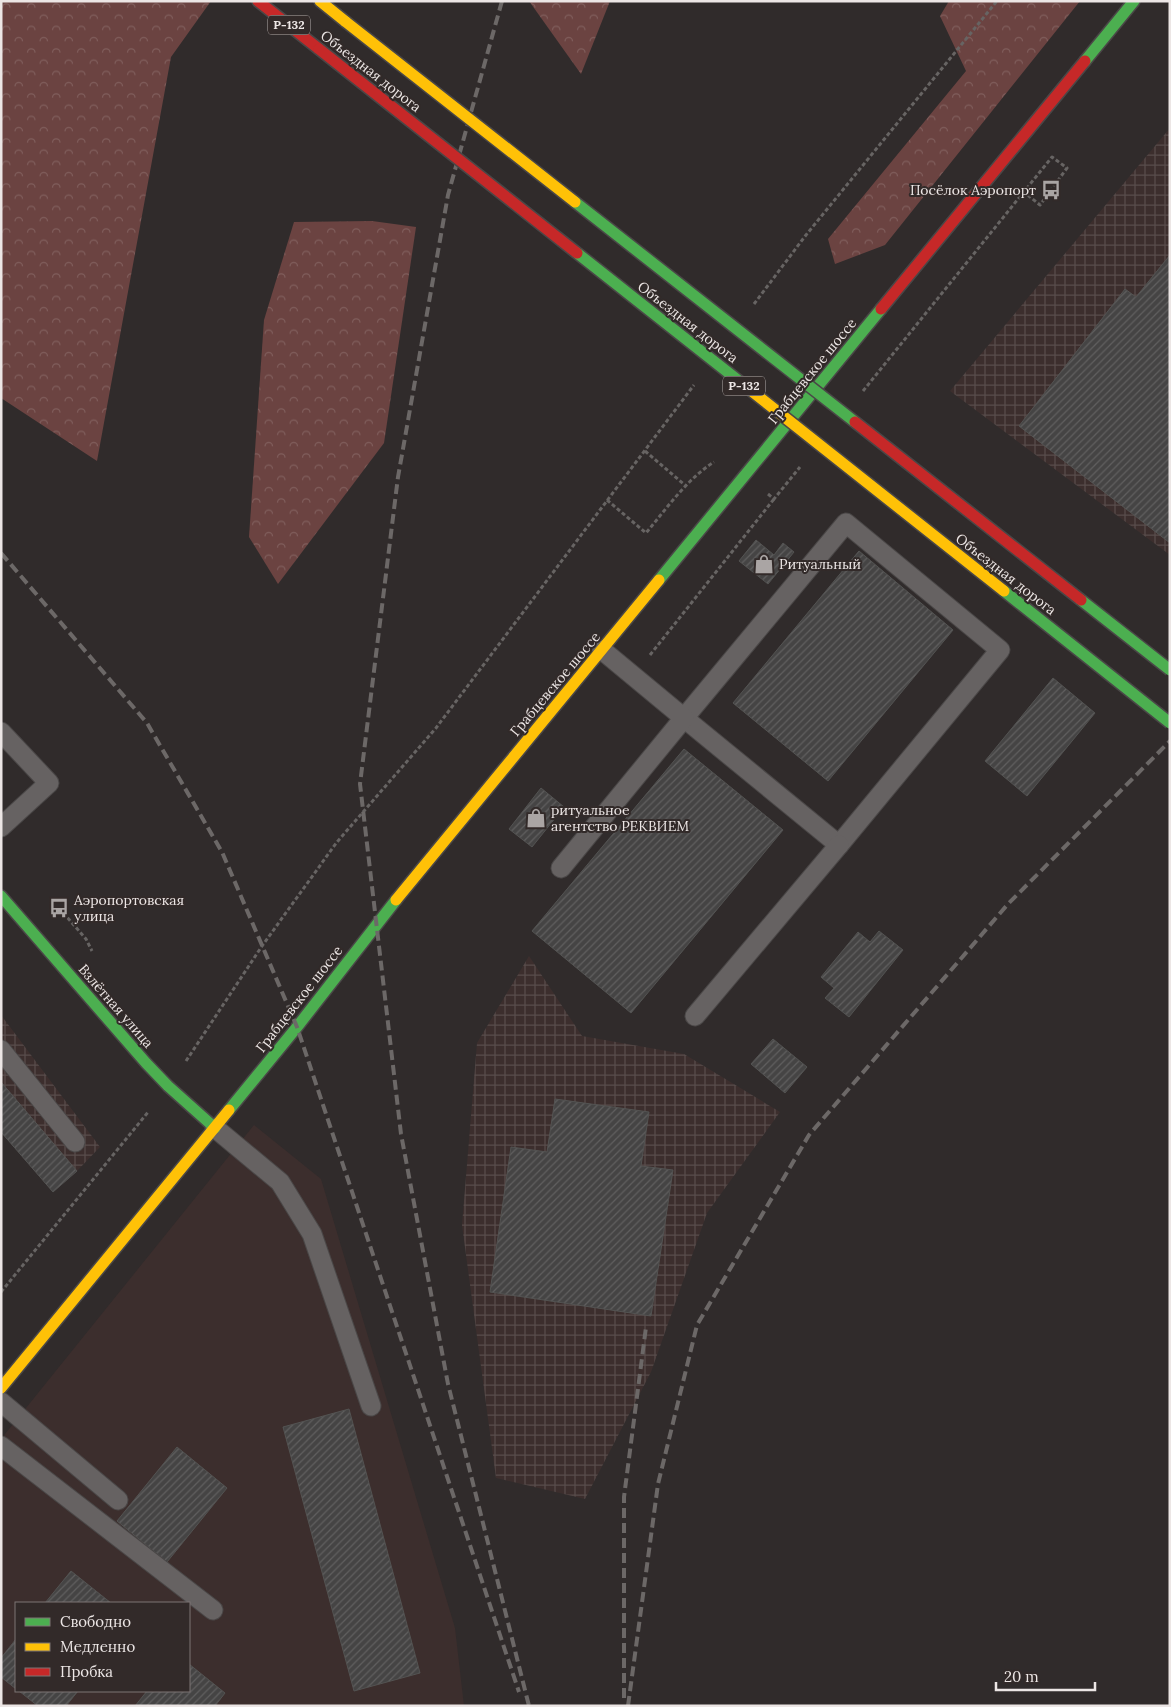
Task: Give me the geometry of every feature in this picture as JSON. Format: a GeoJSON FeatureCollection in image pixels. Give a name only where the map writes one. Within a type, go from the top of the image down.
{"type":"FeatureCollection","features":[{"type":"Feature","properties":{"kind":"main road","name":"Объездная дорога"},"geometry":{"type":"LineString","coordinates":[[258,1],[1170,723]]}},
{"type":"Feature","properties":{"kind":"main road","name":"Объездная дорога"},"geometry":{"type":"LineString","coordinates":[[320,1],[1170,670]]}},
{"type":"Feature","properties":{"kind":"main road","name":"Грабцевское шоссе"},"geometry":{"type":"LineString","coordinates":[[1,1388],[297,1027],[377,923],[1134,1]]}},
{"type":"Feature","properties":{"kind":"main road","name":"Взлётная улица"},"geometry":{"type":"LineString","coordinates":[[1,896],[146,1063],[214,1128]]}},
{"type":"Feature","properties":{"kind":"lane"},"geometry":{"type":"LineString","coordinates":[[561,868],[846,522],[1000,650],[840,845],[695,1016]]}},
{"type":"Feature","properties":{"kind":"lane"},"geometry":{"type":"LineString","coordinates":[[602,650],[840,845]]}},
{"type":"Feature","properties":{"kind":"lane"},"geometry":{"type":"LineString","coordinates":[[1,732],[49,783],[1,827]]}},
{"type":"Feature","properties":{"kind":"lane"},"geometry":{"type":"LineString","coordinates":[[1,1050],[75,1142]]}},
{"type":"Feature","properties":{"kind":"lane"},"geometry":{"type":"LineString","coordinates":[[214,1128],[280,1182],[312,1234],[371,1406]]}},
{"type":"Feature","properties":{"kind":"lane"},"geometry":{"type":"LineString","coordinates":[[1,1402],[118,1500]]}},
{"type":"Feature","properties":{"kind":"lane"},"geometry":{"type":"LineString","coordinates":[[1,1446],[214,1610]]}},
{"type":"Feature","properties":{"kind":"path"},"geometry":{"type":"LineString","coordinates":[[752,307],[806,235],[997,1]]}},
{"type":"Feature","properties":{"kind":"path"},"geometry":{"type":"LineString","coordinates":[[1052,157],[1067,168],[1040,205],[1025,193],[1052,157]]}},
{"type":"Feature","properties":{"kind":"path"},"geometry":{"type":"LineString","coordinates":[[1,1292],[168,1086],[262,946],[337,842],[436,728],[699,379]]}},
{"type":"Feature","properties":{"kind":"path"},"geometry":{"type":"LineString","coordinates":[[608,500],[646,533],[686,486],[645,451]]}},
{"type":"Feature","properties":{"kind":"path"},"geometry":{"type":"LineString","coordinates":[[633,676],[774,499]]}},
{"type":"Feature","properties":{"kind":"shaded area"},"geometry":{"type":"Polygon","coordinates":[[[1170,128],[1170,555],[950,391],[1170,128]]]}},
{"type":"Feature","properties":{"kind":"shaded area"},"geometry":{"type":"Polygon","coordinates":[[[529,956],[582,1036],[684,1054],[780,1112],[707,1213],[651,1372],[585,1499],[496,1478],[462,1225],[477,1043],[529,956]]]}},
{"type":"Feature","properties":{"kind":"shaded area"},"geometry":{"type":"Polygon","coordinates":[[[1,1015],[100,1147],[53,1192],[1,1132],[1,1015]]]}},
{"type":"Feature","properties":{"kind":"shaded area"},"geometry":{"type":"Polygon","coordinates":[[[254,1125],[321,1179],[455,1628],[464,1706],[1,1706],[1,1439],[254,1125]]]}},
{"type":"Feature","properties":{"kind":"green space"},"geometry":{"type":"Polygon","coordinates":[[[1,1],[211,1],[171,57],[97,461],[1,398],[1,1]]]}},
{"type":"Feature","properties":{"kind":"green space"},"geometry":{"type":"Polygon","coordinates":[[[529,1],[610,1],[581,74],[529,1]]]}},
{"type":"Feature","properties":{"kind":"green space"},"geometry":{"type":"Polygon","coordinates":[[[949,1],[1080,1],[885,245],[835,264],[828,239],[966,71],[940,16],[949,1]]]}},
{"type":"Feature","properties":{"kind":"green space"},"geometry":{"type":"Polygon","coordinates":[[[372,221],[416,227],[384,443],[278,584],[249,537],[264,320],[294,222],[372,221]]]}},
{"type":"Feature","properties":{"kind":"building"},"geometry":{"type":"Polygon","coordinates":[[[1170,255],[1170,543],[1019,426],[1125,289],[1136,297],[1170,255]]]}},
{"type":"Feature","properties":{"kind":"building","name":"Ритуальный"},"geometry":{"type":"Polygon","coordinates":[[[756,540],[774,555],[783,543],[794,552],[768,584],[739,561],[756,540]]]}},
{"type":"Feature","properties":{"kind":"building"},"geometry":{"type":"Polygon","coordinates":[[[859,551],[953,630],[828,781],[733,703],[859,551]]]}},
{"type":"Feature","properties":{"kind":"building"},"geometry":{"type":"Polygon","coordinates":[[[1053,678],[1095,713],[1027,796],[985,761],[1053,678]]]}},
{"type":"Feature","properties":{"kind":"building"},"geometry":{"type":"Polygon","coordinates":[[[684,749],[783,830],[631,1013],[532,931],[684,749]]]}},
{"type":"Feature","properties":{"kind":"building","name":"ритуальное агентство РЕКВИЕМ"},"geometry":{"type":"Polygon","coordinates":[[[541,788],[564,807],[532,847],[509,829],[541,788]]]}},
{"type":"Feature","properties":{"kind":"building"},"geometry":{"type":"Polygon","coordinates":[[[879,931],[903,950],[849,1017],[825,998],[834,988],[821,977],[858,932],[870,942],[879,931]]]}},
{"type":"Feature","properties":{"kind":"building"},"geometry":{"type":"Polygon","coordinates":[[[773,1039],[807,1067],[785,1093],[751,1064],[773,1039]]]}},
{"type":"Feature","properties":{"kind":"building"},"geometry":{"type":"Polygon","coordinates":[[[1,1082],[77,1171],[53,1192],[1,1132],[1,1082]]]}},
{"type":"Feature","properties":{"kind":"building"},"geometry":{"type":"Polygon","coordinates":[[[555,1099],[649,1112],[641,1166],[673,1170],[651,1316],[490,1292],[511,1147],[547,1152],[555,1099]]]}},
{"type":"Feature","properties":{"kind":"building"},"geometry":{"type":"Polygon","coordinates":[[[349,1409],[420,1673],[354,1691],[283,1427],[349,1409]]]}},
{"type":"Feature","properties":{"kind":"building"},"geometry":{"type":"Polygon","coordinates":[[[177,1447],[227,1488],[167,1562],[117,1521],[177,1447]]]}},
{"type":"Feature","properties":{"kind":"building"},"geometry":{"type":"Polygon","coordinates":[[[71,1571],[110,1602],[46,1602],[71,1571]]]}},
{"type":"Feature","properties":{"kind":"building"},"geometry":{"type":"Polygon","coordinates":[[[15,1640],[15,1688],[1,1677],[1,1658],[15,1640]]]}},
{"type":"Feature","properties":{"kind":"building"},"geometry":{"type":"Polygon","coordinates":[[[190,1665],[225,1693],[215,1706],[135,1706],[146,1692],[190,1692],[190,1665]]]}},
{"type":"Feature","properties":{"kind":"building"},"geometry":{"type":"Polygon","coordinates":[[[20,1692],[77,1692],[66,1706],[38,1706],[20,1692]]]}},
{"type":"Feature","properties":{"kind":"railway"},"geometry":{"type":"LineString","coordinates":[[502,1],[448,195],[398,477],[360,784],[401,1134],[448,1384],[529,1706]]}},
{"type":"Feature","properties":{"kind":"railway"},"geometry":{"type":"LineString","coordinates":[[1,553],[147,723],[222,852],[297,1027],[519,1692]]}},
{"type":"Feature","properties":{"kind":"railway"},"geometry":{"type":"LineString","coordinates":[[628,1706],[658,1484],[697,1325],[809,1135],[1008,904],[1170,741]]}},
{"type":"Feature","properties":{"kind":"railway"},"geometry":{"type":"LineString","coordinates":[[624,1698],[624,1497],[646,1327]]}},
{"type":"Feature","properties":{"kind":"traffic: fast"},"geometry":{"type":"LineString","coordinates":[[1085,61],[1134,1]]}},
{"type":"Feature","properties":{"kind":"traffic: fast"},"geometry":{"type":"LineString","coordinates":[[575,202],[855,422]]}},
{"type":"Feature","properties":{"kind":"traffic: fast"},"geometry":{"type":"LineString","coordinates":[[577,253],[744,385]]}},
{"type":"Feature","properties":{"kind":"traffic: fast"},"geometry":{"type":"LineString","coordinates":[[659,580],[881,309]]}},
{"type":"Feature","properties":{"kind":"traffic: fast"},"geometry":{"type":"LineString","coordinates":[[1004,591],[1170,723]]}},
{"type":"Feature","properties":{"kind":"traffic: fast"},"geometry":{"type":"LineString","coordinates":[[1081,600],[1170,670]]}},
{"type":"Feature","properties":{"kind":"traffic: fast"},"geometry":{"type":"LineString","coordinates":[[1,896],[146,1063],[168,1086],[215,1128]]}},
{"type":"Feature","properties":{"kind":"traffic: fast"},"geometry":{"type":"LineString","coordinates":[[229,1110],[297,1027],[396,900]]}},
{"type":"Feature","properties":{"kind":"traffic: slow"},"geometry":{"type":"LineString","coordinates":[[320,1],[346,22]]}},
{"type":"Feature","properties":{"kind":"traffic: slow"},"geometry":{"type":"LineString","coordinates":[[346,22],[575,202]]}},
{"type":"Feature","properties":{"kind":"traffic: slow"},"geometry":{"type":"LineString","coordinates":[[744,385],[1004,591]]}},
{"type":"Feature","properties":{"kind":"traffic: slow"},"geometry":{"type":"LineString","coordinates":[[396,900],[659,580]]}},
{"type":"Feature","properties":{"kind":"traffic: slow"},"geometry":{"type":"LineString","coordinates":[[1,1388],[229,1110]]}},
{"type":"Feature","properties":{"kind":"traffic: jam"},"geometry":{"type":"LineString","coordinates":[[258,1],[319,49]]}},
{"type":"Feature","properties":{"kind":"traffic: jam"},"geometry":{"type":"LineString","coordinates":[[319,49],[577,253]]}},
{"type":"Feature","properties":{"kind":"traffic: jam"},"geometry":{"type":"LineString","coordinates":[[881,309],[1085,61]]}},
{"type":"Feature","properties":{"kind":"traffic: jam"},"geometry":{"type":"LineString","coordinates":[[855,422],[1081,600]]}},
{"type":"Feature","properties":{"kind":"place","name":"Посёлок Аэропорт"},"geometry":{"type":"Point","coordinates":[1051,190]}},
{"type":"Feature","properties":{"kind":"place","name":"Ритуальный"},"geometry":{"type":"Point","coordinates":[764,564]}},
{"type":"Feature","properties":{"kind":"place","name":"ритуальное агентство РЕКВИЕМ"},"geometry":{"type":"Point","coordinates":[536,818]}},
{"type":"Feature","properties":{"kind":"place","name":"Аэропортовская улица"},"geometry":{"type":"Point","coordinates":[59,908]}}]}
